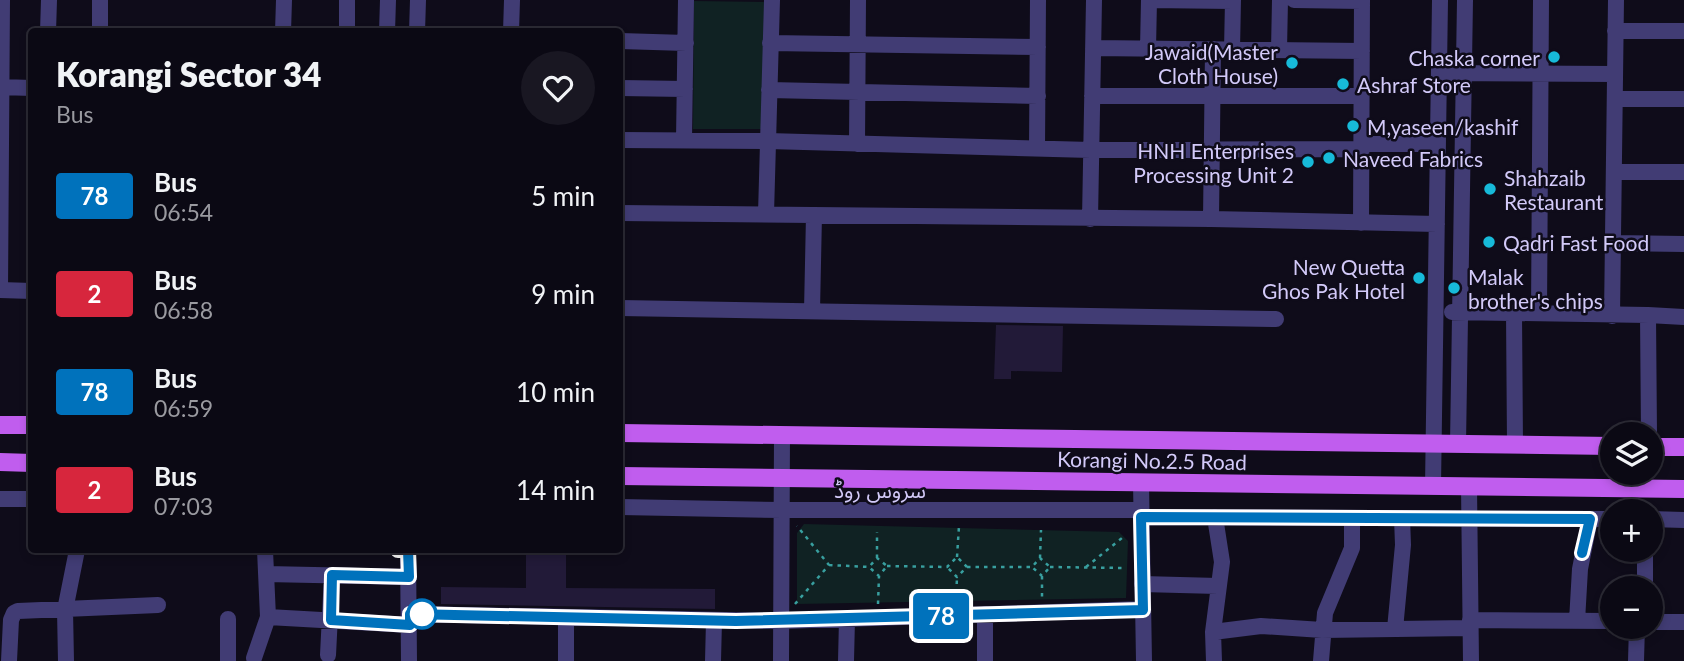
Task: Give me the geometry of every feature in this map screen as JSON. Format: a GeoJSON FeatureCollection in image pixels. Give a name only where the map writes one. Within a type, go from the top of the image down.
{"type":"FeatureCollection","features":[{"type":"Feature","properties":{"kind":"main road"},"geometry":{"type":"LineString","coordinates":[[0,425],[28,425]]}},
{"type":"Feature","properties":{"kind":"main road","name":"Korangi No.2.5 Road"},"geometry":{"type":"LineString","coordinates":[[623,433],[1600,446]]}},
{"type":"Feature","properties":{"kind":"main road"},"geometry":{"type":"LineString","coordinates":[[1663,447],[1684,447]]}},
{"type":"Feature","properties":{"kind":"main road"},"geometry":{"type":"LineString","coordinates":[[0,462],[28,463]]}},
{"type":"Feature","properties":{"kind":"main road","name":"Korangi No.2.5 Road"},"geometry":{"type":"LineString","coordinates":[[623,476],[1684,489]]}},
{"type":"Feature","properties":{"kind":"street"},"geometry":{"type":"LineString","coordinates":[[2,0],[0,290],[28,291]]}},
{"type":"Feature","properties":{"kind":"street"},"geometry":{"type":"LineString","coordinates":[[48,0],[48,28]]}},
{"type":"Feature","properties":{"kind":"street"},"geometry":{"type":"LineString","coordinates":[[100,0],[100,28]]}},
{"type":"Feature","properties":{"kind":"street"},"geometry":{"type":"LineString","coordinates":[[284,0],[284,28]]}},
{"type":"Feature","properties":{"kind":"street"},"geometry":{"type":"LineString","coordinates":[[347,0],[347,28]]}},
{"type":"Feature","properties":{"kind":"street"},"geometry":{"type":"LineString","coordinates":[[387,28],[388,0]]}},
{"type":"Feature","properties":{"kind":"street"},"geometry":{"type":"LineString","coordinates":[[417,28],[418,0]]}},
{"type":"Feature","properties":{"kind":"street"},"geometry":{"type":"LineString","coordinates":[[512,0],[512,28]]}},
{"type":"Feature","properties":{"kind":"street"},"geometry":{"type":"LineString","coordinates":[[684,140],[686,0]]}},
{"type":"Feature","properties":{"kind":"street"},"geometry":{"type":"LineString","coordinates":[[766,214],[772,0]]}},
{"type":"Feature","properties":{"kind":"street"},"geometry":{"type":"LineString","coordinates":[[857,144],[858,0]]}},
{"type":"Feature","properties":{"kind":"street"},"geometry":{"type":"LineString","coordinates":[[1037,149],[1038,0]]}},
{"type":"Feature","properties":{"kind":"street"},"geometry":{"type":"LineString","coordinates":[[1090,219],[1094,0]]}},
{"type":"Feature","properties":{"kind":"street"},"geometry":{"type":"LineString","coordinates":[[1148,49],[1149,0],[1233,0],[1232,50]]}},
{"type":"Feature","properties":{"kind":"street"},"geometry":{"type":"LineString","coordinates":[[1279,50],[1280,0]]}},
{"type":"Feature","properties":{"kind":"street"},"geometry":{"type":"LineString","coordinates":[[1294,0],[1362,0],[1361,223]]}},
{"type":"Feature","properties":{"kind":"street"},"geometry":{"type":"LineString","coordinates":[[1433,486],[1440,0]]}},
{"type":"Feature","properties":{"kind":"street"},"geometry":{"type":"LineString","coordinates":[[1458,444],[1465,0]]}},
{"type":"Feature","properties":{"kind":"street"},"geometry":{"type":"LineString","coordinates":[[1539,313],[1541,0]]}},
{"type":"Feature","properties":{"kind":"street"},"geometry":{"type":"LineString","coordinates":[[1612,316],[1616,0]]}},
{"type":"Feature","properties":{"kind":"street"},"geometry":{"type":"LineString","coordinates":[[1615,31],[1684,31]]}},
{"type":"Feature","properties":{"kind":"street"},"geometry":{"type":"LineString","coordinates":[[623,41],[686,43]]}},
{"type":"Feature","properties":{"kind":"street"},"geometry":{"type":"LineString","coordinates":[[770,43],[1038,47]]}},
{"type":"Feature","properties":{"kind":"street"},"geometry":{"type":"LineString","coordinates":[[1093,48],[1362,51]]}},
{"type":"Feature","properties":{"kind":"street"},"geometry":{"type":"LineString","coordinates":[[1211,219],[1213,49]]}},
{"type":"Feature","properties":{"kind":"street"},"geometry":{"type":"LineString","coordinates":[[1439,73],[1615,74]]}},
{"type":"Feature","properties":{"kind":"street"},"geometry":{"type":"LineString","coordinates":[[1,87],[28,88]]}},
{"type":"Feature","properties":{"kind":"street"},"geometry":{"type":"LineString","coordinates":[[623,89],[685,89]]}},
{"type":"Feature","properties":{"kind":"street"},"geometry":{"type":"LineString","coordinates":[[769,90],[1038,96]]}},
{"type":"Feature","properties":{"kind":"street"},"geometry":{"type":"LineString","coordinates":[[1092,96],[1361,96]]}},
{"type":"Feature","properties":{"kind":"street"},"geometry":{"type":"LineString","coordinates":[[1615,99],[1684,99]]}},
{"type":"Feature","properties":{"kind":"street"},"geometry":{"type":"LineString","coordinates":[[623,140],[1091,150],[1438,144]]}},
{"type":"Feature","properties":{"kind":"street"},"geometry":{"type":"LineString","coordinates":[[1614,172],[1684,172]]}},
{"type":"Feature","properties":{"kind":"street"},"geometry":{"type":"LineString","coordinates":[[623,213],[1437,224]]}},
{"type":"Feature","properties":{"kind":"street"},"geometry":{"type":"LineString","coordinates":[[812,311],[814,215]]}},
{"type":"Feature","properties":{"kind":"street"},"geometry":{"type":"LineString","coordinates":[[1613,243],[1684,244]]}},
{"type":"Feature","properties":{"kind":"street"},"geometry":{"type":"LineString","coordinates":[[623,308],[1276,319]]}},
{"type":"Feature","properties":{"kind":"street"},"geometry":{"type":"LineString","coordinates":[[1436,312],[1684,317]]}},
{"type":"Feature","properties":{"kind":"street"},"geometry":{"type":"LineString","coordinates":[[1514,313],[1515,445]]}},
{"type":"Feature","properties":{"kind":"street"},"geometry":{"type":"LineString","coordinates":[[1648,315],[1649,422]]}},
{"type":"Feature","properties":{"kind":"street"},"geometry":{"type":"LineString","coordinates":[[781,661],[782,435]]}},
{"type":"Feature","properties":{"kind":"street"},"geometry":{"type":"LineString","coordinates":[[1141,482],[1144,661]]}},
{"type":"Feature","properties":{"kind":"street"},"geometry":{"type":"LineString","coordinates":[[1469,486],[1471,661]]}},
{"type":"Feature","properties":{"kind":"street"},"geometry":{"type":"LineString","coordinates":[[0,499],[28,499]]}},
{"type":"Feature","properties":{"kind":"street","name":"سروس روڈ"},"geometry":{"type":"LineString","coordinates":[[623,508],[1141,513],[1215,517],[1600,519]]}},
{"type":"Feature","properties":{"kind":"street"},"geometry":{"type":"LineString","coordinates":[[1214,661],[1213,632],[1222,562],[1215,517]]}},
{"type":"Feature","properties":{"kind":"street"},"geometry":{"type":"LineString","coordinates":[[1321,661],[1325,613],[1352,548],[1352,517]]}},
{"type":"Feature","properties":{"kind":"street"},"geometry":{"type":"LineString","coordinates":[[1395,629],[1403,545],[1402,518]]}},
{"type":"Feature","properties":{"kind":"street"},"geometry":{"type":"LineString","coordinates":[[1577,621],[1580,569],[1590,519]]}},
{"type":"Feature","properties":{"kind":"street"},"geometry":{"type":"LineString","coordinates":[[1663,519],[1684,520]]}},
{"type":"Feature","properties":{"kind":"street"},"geometry":{"type":"LineString","coordinates":[[66,661],[65,610],[76,553]]}},
{"type":"Feature","properties":{"kind":"street"},"geometry":{"type":"LineString","coordinates":[[254,658],[268,617],[265,553]]}},
{"type":"Feature","properties":{"kind":"street"},"geometry":{"type":"LineString","coordinates":[[408,553],[409,661]]}},
{"type":"Feature","properties":{"kind":"street"},"geometry":{"type":"LineString","coordinates":[[266,574],[409,577]]}},
{"type":"Feature","properties":{"kind":"street"},"geometry":{"type":"LineString","coordinates":[[328,655],[332,575]]}},
{"type":"Feature","properties":{"kind":"street"},"geometry":{"type":"LineString","coordinates":[[1142,584],[1218,586]]}},
{"type":"Feature","properties":{"kind":"street"},"geometry":{"type":"LineString","coordinates":[[9,661],[11,620],[14,613],[24,610],[158,605]]}},
{"type":"Feature","properties":{"kind":"street"},"geometry":{"type":"LineString","coordinates":[[268,617],[331,620],[566,618],[781,621],[1143,610]]}},
{"type":"Feature","properties":{"kind":"street"},"geometry":{"type":"LineString","coordinates":[[985,614],[985,661]]}},
{"type":"Feature","properties":{"kind":"street"},"geometry":{"type":"LineString","coordinates":[[566,618],[566,661]]}},
{"type":"Feature","properties":{"kind":"street"},"geometry":{"type":"LineString","coordinates":[[228,619],[228,661]]}},
{"type":"Feature","properties":{"kind":"street"},"geometry":{"type":"LineString","coordinates":[[846,661],[847,619]]}},
{"type":"Feature","properties":{"kind":"street"},"geometry":{"type":"LineString","coordinates":[[713,621],[713,661]]}},
{"type":"Feature","properties":{"kind":"street"},"geometry":{"type":"LineString","coordinates":[[1213,632],[1261,626],[1322,630],[1395,629],[1600,621]]}},
{"type":"Feature","properties":{"kind":"street"},"geometry":{"type":"LineString","coordinates":[[1663,622],[1684,622]]}},
{"type":"Feature","properties":{"kind":"street"},"geometry":{"type":"LineString","coordinates":[[1636,661],[1637,639]]}},
{"type":"Feature","properties":{"kind":"path"},"geometry":{"type":"LineString","coordinates":[[797,526],[829,565],[869,567],[879,576]]}},
{"type":"Feature","properties":{"kind":"path"},"geometry":{"type":"LineString","coordinates":[[947,567],[957,557],[959,526]]}},
{"type":"Feature","properties":{"kind":"path"},"geometry":{"type":"LineString","coordinates":[[1032,567],[1040,558],[1041,530]]}},
{"type":"Feature","properties":{"kind":"path"},"geometry":{"type":"LineString","coordinates":[[869,567],[877,558],[877,532]]}},
{"type":"Feature","properties":{"kind":"path"},"geometry":{"type":"LineString","coordinates":[[1086,567],[1122,538]]}},
{"type":"Feature","properties":{"kind":"path"},"geometry":{"type":"LineString","coordinates":[[957,557],[967,567],[1032,567],[1042,576]]}},
{"type":"Feature","properties":{"kind":"path"},"geometry":{"type":"LineString","coordinates":[[877,558],[887,566],[947,567],[957,577]]}},
{"type":"Feature","properties":{"kind":"path"},"geometry":{"type":"LineString","coordinates":[[1040,558],[1050,566],[1126,568]]}},
{"type":"Feature","properties":{"kind":"path"},"geometry":{"type":"LineString","coordinates":[[795,605],[829,565]]}},
{"type":"Feature","properties":{"kind":"path"},"geometry":{"type":"LineString","coordinates":[[878,606],[879,576],[887,566]]}},
{"type":"Feature","properties":{"kind":"path"},"geometry":{"type":"LineString","coordinates":[[1042,600],[1042,576],[1050,566]]}},
{"type":"Feature","properties":{"kind":"path"},"geometry":{"type":"LineString","coordinates":[[956,601],[957,577],[967,567]]}},
{"type":"Feature","properties":{"kind":"shaded area"},"geometry":{"type":"Polygon","coordinates":[[[694,1],[764,2],[763,129],[693,129],[694,1]]]}},
{"type":"Feature","properties":{"kind":"shaded area"},"geometry":{"type":"Polygon","coordinates":[[[804,524],[1119,532],[1128,541],[1126,598],[797,604],[797,533],[804,524]]]}},
{"type":"Feature","properties":{"kind":"building"},"geometry":{"type":"Polygon","coordinates":[[[996,325],[1063,326],[1062,372],[1011,371],[1011,379],[994,379],[996,325]]]}},
{"type":"Feature","properties":{"kind":"building"},"geometry":{"type":"Polygon","coordinates":[[[526,553],[566,553],[566,588],[715,589],[715,609],[441,604],[441,587],[526,588],[526,553]]]}},
{"type":"Feature","properties":{"kind":"bus line","name":"78"},"geometry":{"type":"LineString","coordinates":[[408,553],[409,577],[332,575],[331,620],[410,625],[410,614],[781,621],[1143,610],[1141,517],[1590,519],[1582,553]]}},
{"type":"Feature","properties":{"kind":"place","name":"Chaska corner"},"geometry":{"type":"Point","coordinates":[1554,57]}},
{"type":"Feature","properties":{"kind":"place","name":"Jawaid(Master Cloth House)"},"geometry":{"type":"Point","coordinates":[1292,63]}},
{"type":"Feature","properties":{"kind":"place","name":"Ashraf Store"},"geometry":{"type":"Point","coordinates":[1343,84]}},
{"type":"Feature","properties":{"kind":"place","name":"M,yaseen/kashif"},"geometry":{"type":"Point","coordinates":[1353,126]}},
{"type":"Feature","properties":{"kind":"place","name":"Naveed Fabrics"},"geometry":{"type":"Point","coordinates":[1329,158]}},
{"type":"Feature","properties":{"kind":"place","name":"HNH Enterprises Processing Unit 2"},"geometry":{"type":"Point","coordinates":[1308,162]}},
{"type":"Feature","properties":{"kind":"place","name":"Shahzaib Restaurant"},"geometry":{"type":"Point","coordinates":[1490,189]}},
{"type":"Feature","properties":{"kind":"place","name":"Qadri Fast Food"},"geometry":{"type":"Point","coordinates":[1489,242]}},
{"type":"Feature","properties":{"kind":"place","name":"New Quetta Ghos Pak Hotel"},"geometry":{"type":"Point","coordinates":[1419,278]}},
{"type":"Feature","properties":{"kind":"place","name":"Malak brother's chips"},"geometry":{"type":"Point","coordinates":[1454,288]}}]}
